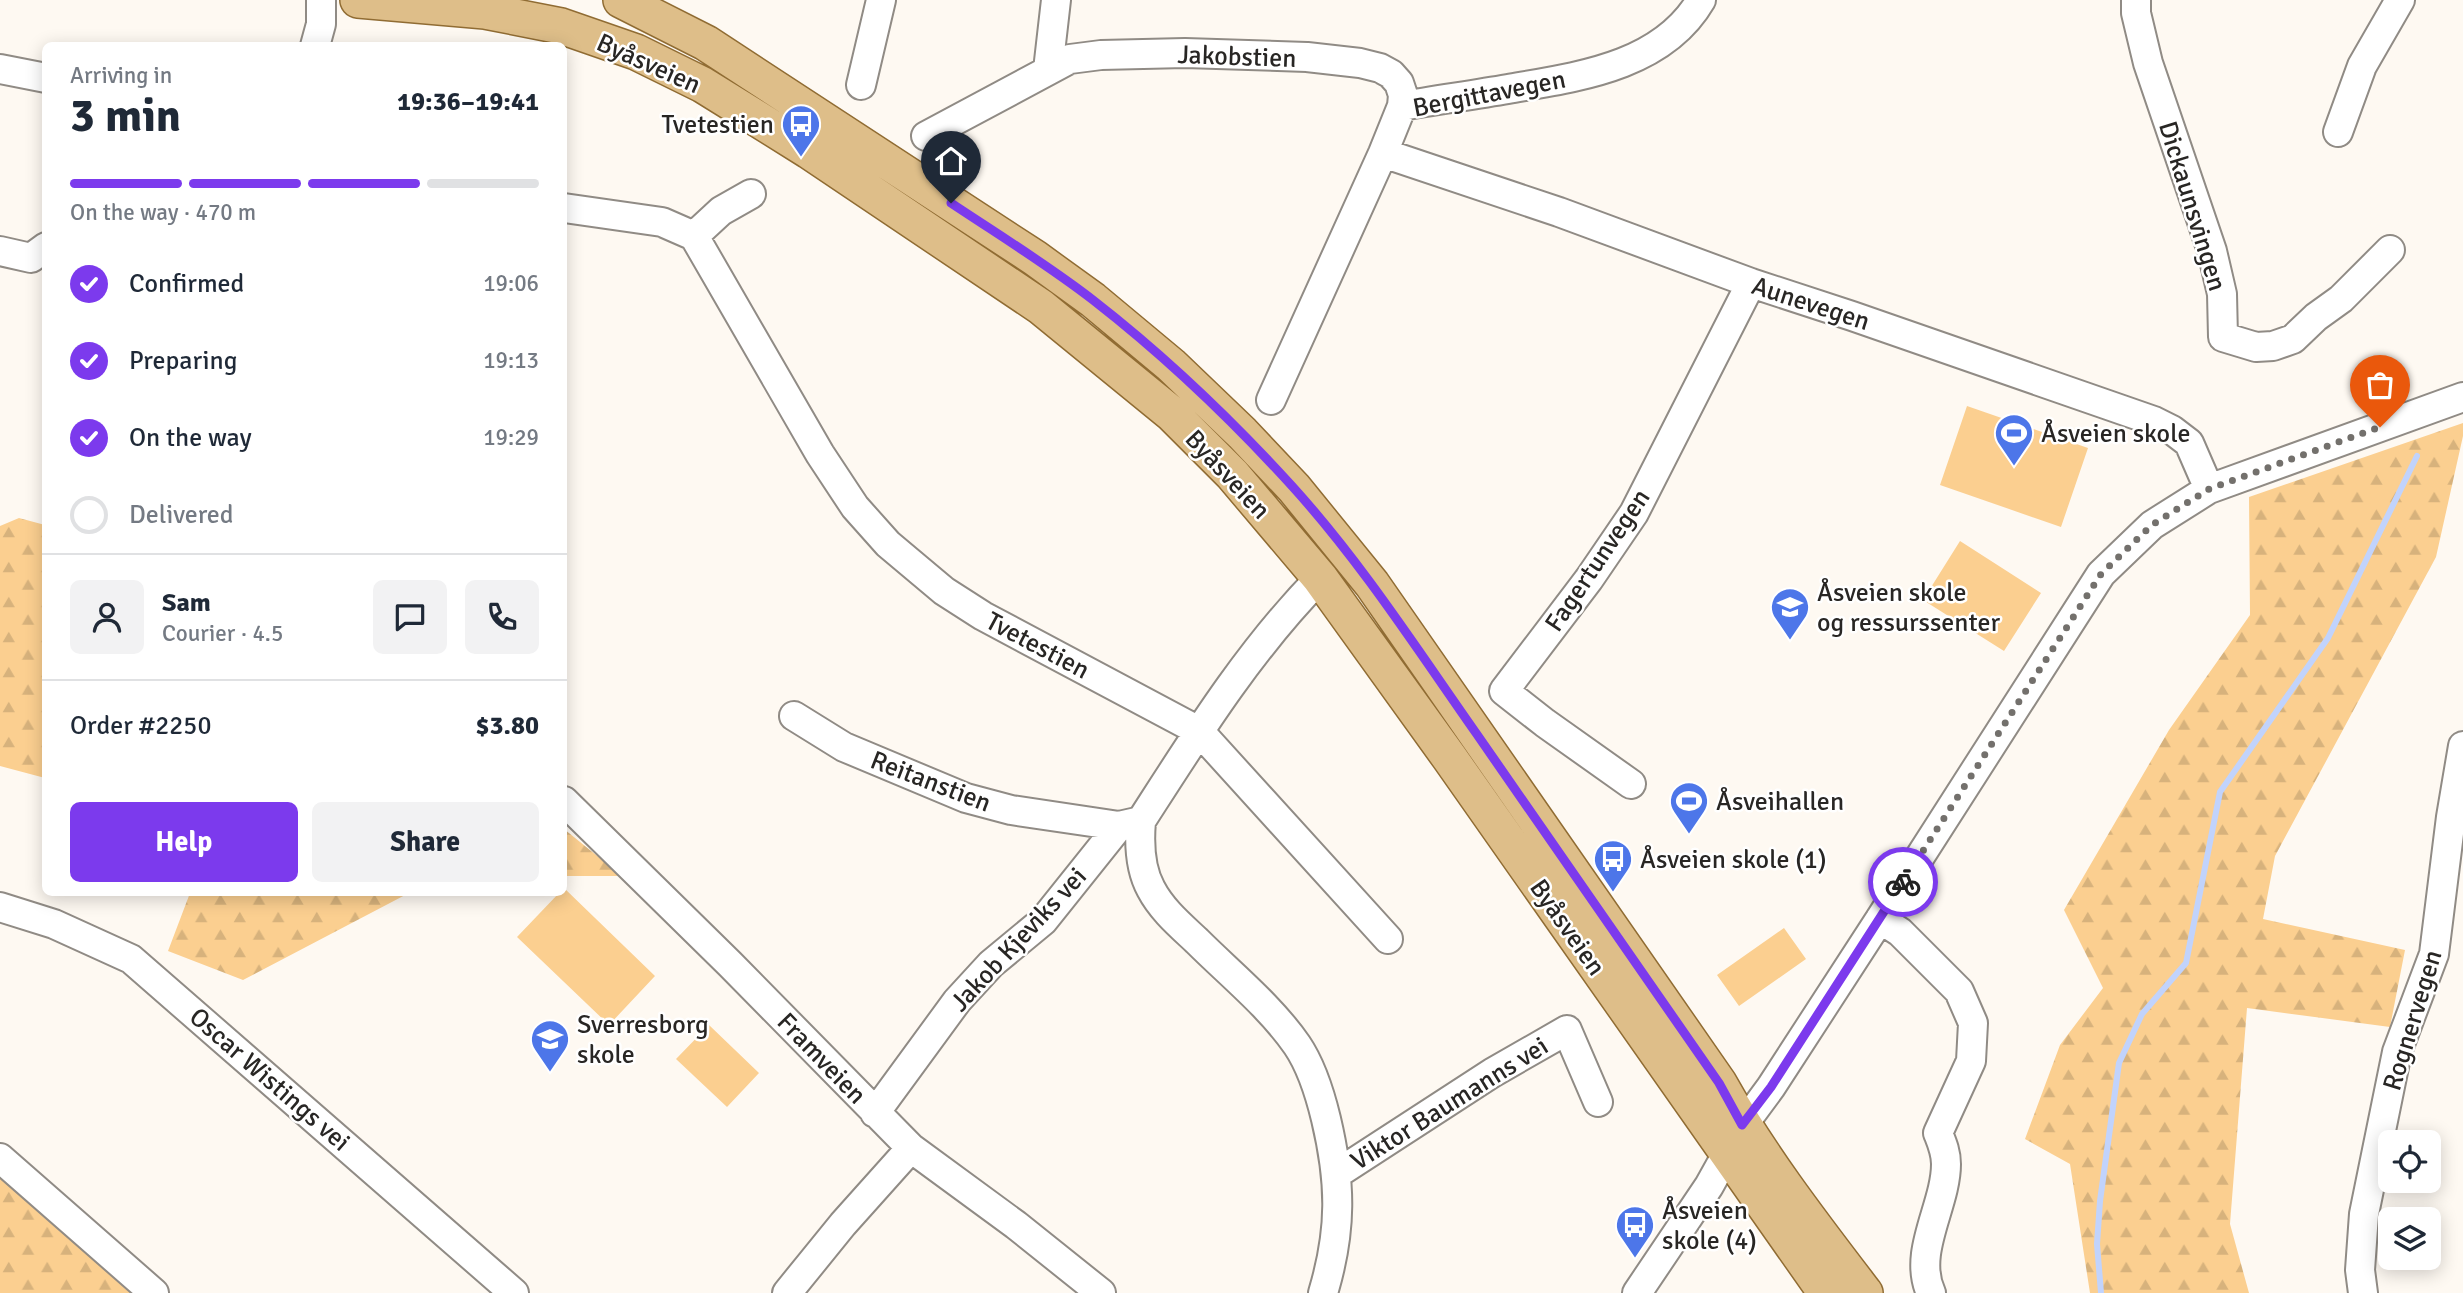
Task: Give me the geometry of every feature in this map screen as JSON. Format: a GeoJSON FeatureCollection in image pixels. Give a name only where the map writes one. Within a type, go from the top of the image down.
{"type":"FeatureCollection","features":[{"type":"Feature","properties":{"kind":"main road","name":"Byåsveien"},"geometry":{"type":"LineString","coordinates":[[358,0],[485,10],[561,26],[636,52],[703,86],[828,163],[1041,307],[1172,414],[1232,474],[1320,578],[1457,768],[1734,1139],[1826,1293]]}},
{"type":"Feature","properties":{"kind":"main road","name":"Byåsveien"},"geometry":{"type":"LineString","coordinates":[[621,0],[706,43],[1035,258],[1093,300],[1171,365],[1242,433],[1294,488],[1372,584],[1719,1083],[1734,1139],[1776,1176],[1865,1293]]}},
{"type":"Feature","properties":{"kind":"street"},"geometry":{"type":"LineString","coordinates":[[316,42],[321,24],[321,0]]}},
{"type":"Feature","properties":{"kind":"street"},"geometry":{"type":"LineString","coordinates":[[861,85],[881,0]]}},
{"type":"Feature","properties":{"kind":"street"},"geometry":{"type":"LineString","coordinates":[[926,136],[1048,70],[1056,0]]}},
{"type":"Feature","properties":{"kind":"street","name":"Bergittavegen"},"geometry":{"type":"LineString","coordinates":[[1271,400],[1402,106],[1568,78],[1614,66],[1662,43],[1684,24],[1701,0]]}},
{"type":"Feature","properties":{"kind":"street","name":"Dickaunsvingen"},"geometry":{"type":"LineString","coordinates":[[2136,0],[2136,13],[2148,62],[2212,251],[2222,294],[2223,337],[2256,347],[2273,346],[2293,340],[2316,317],[2341,299],[2390,250]]}},
{"type":"Feature","properties":{"kind":"street"},"geometry":{"type":"LineString","coordinates":[[2338,132],[2362,66],[2399,0]]}},
{"type":"Feature","properties":{"kind":"street","name":"Jakobstien"},"geometry":{"type":"LineString","coordinates":[[1048,70],[1070,59],[1101,55],[1185,53],[1335,59],[1380,68],[1391,74],[1399,83],[1403,95],[1402,106]]}},
{"type":"Feature","properties":{"kind":"street"},"geometry":{"type":"LineString","coordinates":[[0,69],[42,77]]}},
{"type":"Feature","properties":{"kind":"street","name":"Aunevegen"},"geometry":{"type":"LineString","coordinates":[[1383,153],[2154,421],[2189,443],[2209,489]]}},
{"type":"Feature","properties":{"kind":"street"},"geometry":{"type":"LineString","coordinates":[[567,208],[662,222],[694,236],[721,211],[751,194]]}},
{"type":"Feature","properties":{"kind":"street","name":"Tvetestien"},"geometry":{"type":"LineString","coordinates":[[694,236],[821,454],[855,507],[888,544],[944,591],[983,616],[1199,731],[1388,939]]}},
{"type":"Feature","properties":{"kind":"street"},"geometry":{"type":"LineString","coordinates":[[0,251],[41,256]]}},
{"type":"Feature","properties":{"kind":"street","name":"Fagertunvegen"},"geometry":{"type":"LineString","coordinates":[[1631,784],[1504,691],[1589,579],[1634,513],[1751,283]]}},
{"type":"Feature","properties":{"kind":"street"},"geometry":{"type":"LineString","coordinates":[[1637,1293],[1709,1186],[1734,1139],[1771,1087],[2101,574],[2152,525],[2209,489],[2463,397]]}},
{"type":"Feature","properties":{"kind":"street","name":"Jakob Kjeviks vei"},"geometry":{"type":"LineString","coordinates":[[876,1113],[957,1001],[991,964],[1043,921],[1130,824],[1266,638],[1320,578]]}},
{"type":"Feature","properties":{"kind":"street","name":"Reitanstien"},"geometry":{"type":"LineString","coordinates":[[794,716],[844,747],[966,799],[1010,810],[1130,824]]}},
{"type":"Feature","properties":{"kind":"street","name":"Rognervegen"},"geometry":{"type":"LineString","coordinates":[[2363,1293],[2360,1270],[2364,1214],[2397,1052],[2434,954],[2463,746]]}},
{"type":"Feature","properties":{"kind":"street","name":"Framveien"},"geometry":{"type":"LineString","coordinates":[[567,804],[730,964],[911,1148],[1016,1225],[1101,1293]]}},
{"type":"Feature","properties":{"kind":"street","name":"Viktor Baumanns vei"},"geometry":{"type":"LineString","coordinates":[[1130,824],[1139,844],[1150,888],[1168,914],[1270,1012],[1298,1046],[1320,1091],[1338,1173],[1336,1233],[1324,1293]]}},
{"type":"Feature","properties":{"kind":"street","name":"Oscar Wistings vei"},"geometry":{"type":"LineString","coordinates":[[0,907],[54,924],[131,959],[514,1293]]}},
{"type":"Feature","properties":{"kind":"street"},"geometry":{"type":"LineString","coordinates":[[1880,919],[1900,932],[1959,991],[1973,1023],[1971,1061],[1938,1133],[1944,1148],[1946,1166],[1926,1266],[1931,1293]]}},
{"type":"Feature","properties":{"kind":"street","name":"Viktor Baumanns vei"},"geometry":{"type":"LineString","coordinates":[[1338,1173],[1492,1073],[1567,1030],[1598,1102]]}},
{"type":"Feature","properties":{"kind":"street"},"geometry":{"type":"LineString","coordinates":[[787,1293],[843,1224],[911,1148]]}},
{"type":"Feature","properties":{"kind":"street"},"geometry":{"type":"LineString","coordinates":[[0,1158],[154,1293]]}},
{"type":"Feature","properties":{"kind":"green space","name":"Åsveien skole"},"geometry":{"type":"Polygon","coordinates":[[[1967,406],[2088,448],[2061,527],[1940,485],[1967,406]]]}},
{"type":"Feature","properties":{"kind":"green space"},"geometry":{"type":"Polygon","coordinates":[[[2463,423],[2463,436],[2436,557],[2275,856],[2263,919],[2405,950],[2390,1027],[2247,1008],[2230,1224],[2249,1293],[2090,1293],[2070,1164],[2025,1139],[2060,1045],[2103,988],[2064,910],[2169,730],[2250,615],[2249,497],[2463,423]]]}},
{"type":"Feature","properties":{"kind":"green space"},"geometry":{"type":"Polygon","coordinates":[[[19,518],[42,524],[42,777],[0,766],[0,526],[19,518]]]}},
{"type":"Feature","properties":{"kind":"green space"},"geometry":{"type":"Polygon","coordinates":[[[1960,541],[2041,593],[2004,651],[1923,600],[1960,541]]]}},
{"type":"Feature","properties":{"kind":"green space"},"geometry":{"type":"Polygon","coordinates":[[[567,831],[622,876],[567,876],[567,831]]]}},
{"type":"Feature","properties":{"kind":"green space"},"geometry":{"type":"Polygon","coordinates":[[[567,891],[655,976],[609,1025],[517,937],[556,896],[567,896],[567,891]]]}},
{"type":"Feature","properties":{"kind":"green space"},"geometry":{"type":"Polygon","coordinates":[[[189,896],[403,896],[243,980],[168,951],[189,896]]]}},
{"type":"Feature","properties":{"kind":"green space"},"geometry":{"type":"Polygon","coordinates":[[[1784,928],[1806,959],[1739,1006],[1717,975],[1784,928]]]}},
{"type":"Feature","properties":{"kind":"green space"},"geometry":{"type":"Polygon","coordinates":[[[709,1025],[759,1073],[727,1107],[676,1059],[709,1025]]]}},
{"type":"Feature","properties":{"kind":"green space"},"geometry":{"type":"Polygon","coordinates":[[[0,1174],[3,1176],[131,1293],[0,1293],[0,1174]]]}},
{"type":"Feature","properties":{"kind":"waterway"},"geometry":{"type":"LineString","coordinates":[[2101,1293],[2097,1244],[2100,1201],[2119,1063],[2142,1014],[2186,963],[2220,792],[2328,638],[2417,456]]}},
{"type":"Feature","properties":{"kind":"way so far"},"geometry":{"type":"LineString","coordinates":[[1903,882],[2101,574],[2152,525],[2209,489],[2380,427]]}},
{"type":"Feature","properties":{"kind":"place","name":"Tvetestien"},"geometry":{"type":"Point","coordinates":[801,158]}},
{"type":"Feature","properties":{"kind":"place","name":"Åsveien skole"},"geometry":{"type":"Point","coordinates":[2014,467]}},
{"type":"Feature","properties":{"kind":"place","name":"Åsveien skole og ressurssenter"},"geometry":{"type":"Point","coordinates":[1790,641]}},
{"type":"Feature","properties":{"kind":"place","name":"Åsveihallen"},"geometry":{"type":"Point","coordinates":[1689,835]}},
{"type":"Feature","properties":{"kind":"place","name":"Åsveien skole (1)"},"geometry":{"type":"Point","coordinates":[1613,893]}},
{"type":"Feature","properties":{"kind":"place","name":"Sverresborg skole"},"geometry":{"type":"Point","coordinates":[550,1073]}},
{"type":"Feature","properties":{"kind":"place","name":"Åsveien skole (4)"},"geometry":{"type":"Point","coordinates":[1635,1259]}},
{"type":"Feature","properties":{"kind":"route"},"geometry":{"type":"LineString","coordinates":[[951,203],[1093,300],[1171,365],[1242,433],[1294,488],[1372,584],[1719,1083],[1742,1125],[1771,1087],[1903,882]]}}]}
